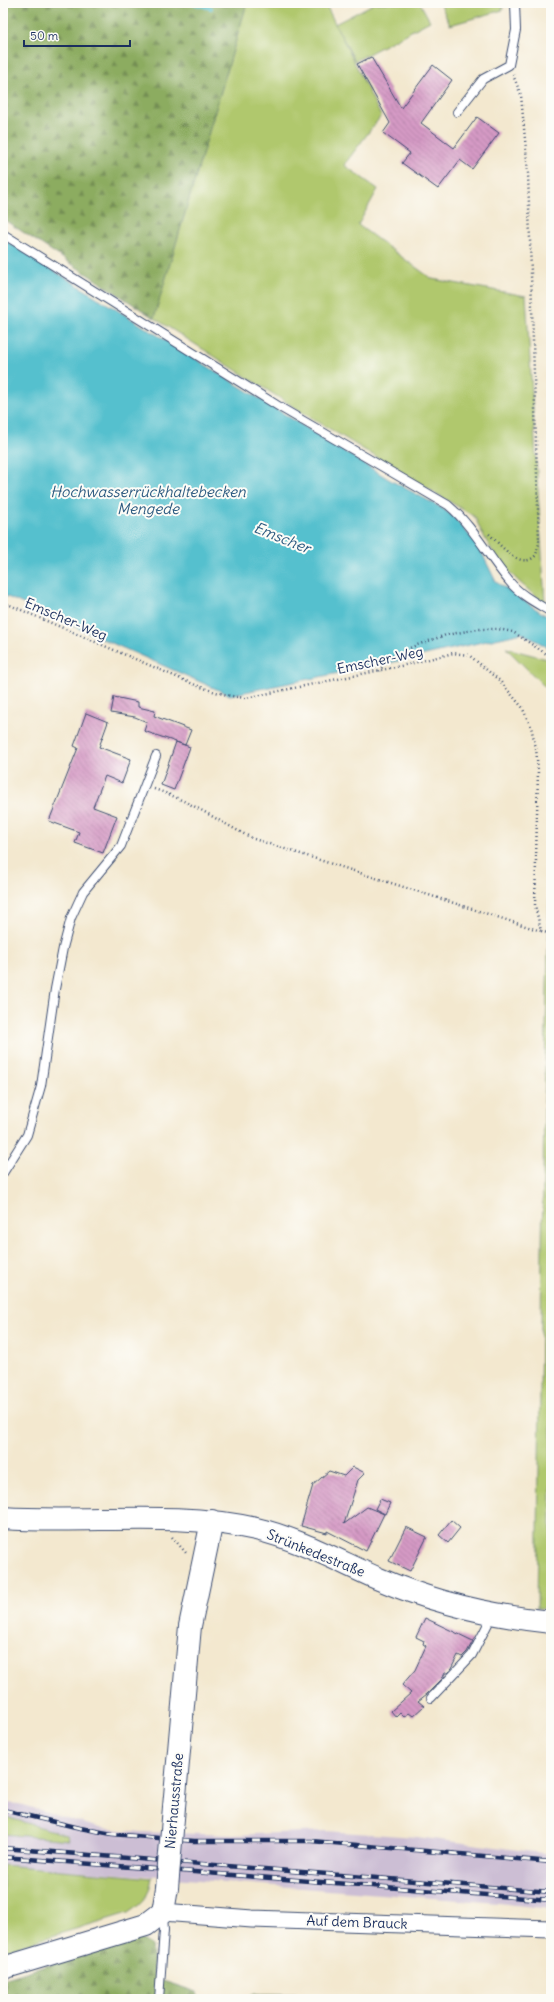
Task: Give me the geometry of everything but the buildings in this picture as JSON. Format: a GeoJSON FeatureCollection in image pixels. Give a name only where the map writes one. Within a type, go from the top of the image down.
{"type":"FeatureCollection","features":[{"type":"Feature","properties":{"kind":"main road","name":"Strünkedestraße"},"geometry":{"type":"LineString","coordinates":[[3,1518],[153,1518],[212,1521],[258,1530],[292,1541],[417,1594],[494,1613],[551,1622]]}},
{"type":"Feature","properties":{"kind":"main road","name":"Nierhausstraße"},"geometry":{"type":"LineString","coordinates":[[162,1912],[167,1888],[190,1626],[212,1521]]}},
{"type":"Feature","properties":{"kind":"main road"},"geometry":{"type":"LineString","coordinates":[[3,1968],[146,1925],[162,1912]]}},
{"type":"Feature","properties":{"kind":"street","name":"Auf dem Brauck"},"geometry":{"type":"LineString","coordinates":[[162,1912],[252,1919],[551,1929]]}},
{"type":"Feature","properties":{"kind":"lane"},"geometry":{"type":"LineString","coordinates":[[457,112],[483,79],[509,65],[516,30],[514,3]]}},
{"type":"Feature","properties":{"kind":"lane"},"geometry":{"type":"LineString","coordinates":[[3,234],[101,294],[283,410],[448,505],[462,517],[510,582],[524,595],[551,612]]}},
{"type":"Feature","properties":{"kind":"lane"},"geometry":{"type":"LineString","coordinates":[[3,1173],[27,1135],[41,1086],[55,989],[71,918],[83,892],[121,846],[156,756]]}},
{"type":"Feature","properties":{"kind":"lane"},"geometry":{"type":"LineString","coordinates":[[431,1698],[472,1656],[494,1613]]}},
{"type":"Feature","properties":{"kind":"lane"},"geometry":{"type":"LineString","coordinates":[[159,1999],[164,1930],[162,1912]]}},
{"type":"Feature","properties":{"kind":"path"},"geometry":{"type":"LineString","coordinates":[[470,528],[476,527],[482,529],[513,556],[520,560],[528,560],[536,555],[539,543],[528,172],[521,95],[509,65]]}},
{"type":"Feature","properties":{"kind":"path","name":"Emscher-Weg"},"geometry":{"type":"LineString","coordinates":[[3,602],[179,677],[221,694],[237,697],[246,698],[379,671],[453,653],[469,655],[500,681],[522,707],[532,727],[538,763],[535,905],[542,931]]}},
{"type":"Feature","properties":{"kind":"path"},"geometry":{"type":"LineString","coordinates":[[379,671],[391,656],[417,645],[446,636],[478,629],[498,628],[513,632],[551,657]]}},
{"type":"Feature","properties":{"kind":"path"},"geometry":{"type":"LineString","coordinates":[[144,786],[175,795],[221,823],[254,839],[551,934]]}},
{"type":"Feature","properties":{"kind":"shaded area"},"geometry":{"type":"Polygon","coordinates":[[[3,1803],[19,1804],[100,1828],[141,1832],[233,1835],[325,1831],[417,1837],[551,1854],[551,1909],[498,1903],[3,1865],[3,1834],[69,1839],[66,1834],[3,1816],[3,1803]]]}},
{"type":"Feature","properties":{"kind":"green space"},"geometry":{"type":"Polygon","coordinates":[[[3,3],[247,3],[154,318],[3,219],[3,3]]]}},
{"type":"Feature","properties":{"kind":"green space"},"geometry":{"type":"Polygon","coordinates":[[[247,3],[325,3],[381,116],[344,165],[378,189],[358,225],[432,279],[526,296],[545,603],[522,585],[495,555],[481,531],[475,517],[297,409],[154,318],[247,3]]]}},
{"type":"Feature","properties":{"kind":"green space"},"geometry":{"type":"Polygon","coordinates":[[[375,3],[420,3],[430,21],[355,61],[335,24],[375,3]]]}},
{"type":"Feature","properties":{"kind":"green space"},"geometry":{"type":"Polygon","coordinates":[[[440,3],[502,3],[503,10],[450,25],[440,3]]]}},
{"type":"Feature","properties":{"kind":"green space"},"geometry":{"type":"Polygon","coordinates":[[[506,648],[551,660],[551,709],[549,691],[506,648]]]}},
{"type":"Feature","properties":{"kind":"green space"},"geometry":{"type":"Polygon","coordinates":[[[551,829],[551,1609],[537,1608],[544,1107],[551,829]]]}},
{"type":"Feature","properties":{"kind":"green space"},"geometry":{"type":"Polygon","coordinates":[[[3,1816],[67,1835],[69,1840],[3,1834],[3,1816]]]}},
{"type":"Feature","properties":{"kind":"green space"},"geometry":{"type":"Polygon","coordinates":[[[3,1865],[152,1878],[147,1895],[138,1906],[128,1913],[3,1951],[3,1865]]]}},
{"type":"Feature","properties":{"kind":"green space"},"geometry":{"type":"Polygon","coordinates":[[[139,1938],[151,1945],[154,1978],[197,1992],[197,1999],[3,1999],[3,1979],[139,1938]]]}},
{"type":"Feature","properties":{"kind":"green space"},"geometry":{"type":"Polygon","coordinates":[[[252,1994],[296,1994],[300,1999],[245,1999],[252,1994]]]}},
{"type":"Feature","properties":{"kind":"water","name":"Hochwasserrückhaltebecken Mengede"},"geometry":{"type":"Polygon","coordinates":[[[3,239],[390,480],[442,508],[454,517],[479,547],[496,582],[551,619],[551,649],[522,633],[403,660],[230,695],[3,595],[3,239]]]}},
{"type":"Feature","properties":{"kind":"waterway"},"geometry":{"type":"LineString","coordinates":[[193,3],[211,8]]}},
{"type":"Feature","properties":{"kind":"railway"},"geometry":{"type":"LineString","coordinates":[[3,1810],[112,1834],[194,1841],[311,1841],[551,1862]]}},
{"type":"Feature","properties":{"kind":"railway"},"geometry":{"type":"LineString","coordinates":[[3,1848],[551,1892]]}},
{"type":"Feature","properties":{"kind":"railway"},"geometry":{"type":"LineString","coordinates":[[3,1857],[551,1900]]}},
{"type":"Feature","properties":{"kind":"water label","name":"Emscher"},"geometry":{"type":"Point","coordinates":[282,538]}}]}
